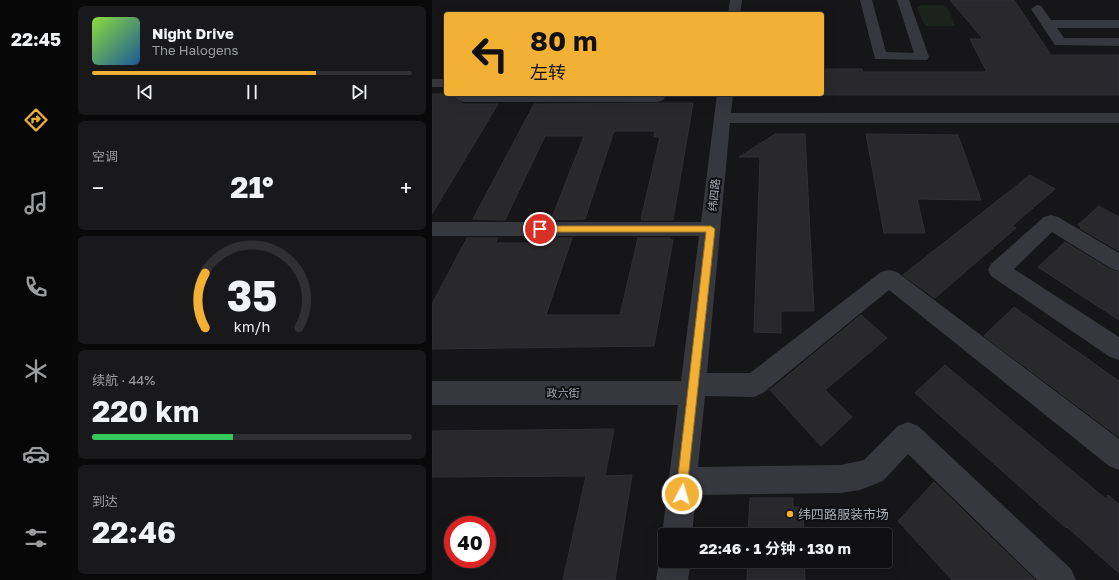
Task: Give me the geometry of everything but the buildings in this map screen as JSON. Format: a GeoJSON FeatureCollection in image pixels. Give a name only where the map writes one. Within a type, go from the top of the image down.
{"type":"FeatureCollection","features":[{"type":"Feature","properties":{"kind":"street"},"geometry":{"type":"LineString","coordinates":[[734,12],[736,0]]}},
{"type":"Feature","properties":{"kind":"street"},"geometry":{"type":"LineString","coordinates":[[866,0],[880,56],[922,57],[903,0]]}},
{"type":"Feature","properties":{"kind":"street"},"geometry":{"type":"LineString","coordinates":[[1037,9],[1060,42],[1119,42]]}},
{"type":"Feature","properties":{"kind":"street"},"geometry":{"type":"LineString","coordinates":[[1047,24],[1119,24]]}},
{"type":"Feature","properties":{"kind":"street"},"geometry":{"type":"LineString","coordinates":[[432,83],[444,90]]}},
{"type":"Feature","properties":{"kind":"street"},"geometry":{"type":"LineString","coordinates":[[464,96],[463,97],[658,96]]}},
{"type":"Feature","properties":{"kind":"street","name":"纬四路"},"geometry":{"type":"LineString","coordinates":[[678,528],[725,96]]}},
{"type":"Feature","properties":{"kind":"street"},"geometry":{"type":"LineString","coordinates":[[723,118],[1119,118]]}},
{"type":"Feature","properties":{"kind":"street"},"geometry":{"type":"LineString","coordinates":[[1119,262],[1051,222],[999,270],[1119,350]]}},
{"type":"Feature","properties":{"kind":"street"},"geometry":{"type":"LineString","coordinates":[[432,229],[711,229]]}},
{"type":"Feature","properties":{"kind":"street","name":"政六街"},"geometry":{"type":"LineString","coordinates":[[432,393],[694,388],[754,385],[888,278],[1119,456]]}},
{"type":"Feature","properties":{"kind":"street"},"geometry":{"type":"LineString","coordinates":[[683,481],[840,478],[860,476],[873,470],[908,435],[1060,580]]}},
{"type":"Feature","properties":{"kind":"street"},"geometry":{"type":"LineString","coordinates":[[672,580],[673,568]]}},
{"type":"Feature","properties":{"kind":"shaded area"},"geometry":{"type":"Polygon","coordinates":[[[921,5],[944,5],[948,8],[955,26],[927,26],[924,24],[917,8],[921,5]]]}},
{"type":"Feature","properties":{"kind":"place","name":"纬四路服装市场"},"geometry":{"type":"Point","coordinates":[790,514]}},
{"type":"Feature","properties":{"kind":"route"},"geometry":{"type":"LineString","coordinates":[[540,229],[711,229],[682,494]]}}]}
